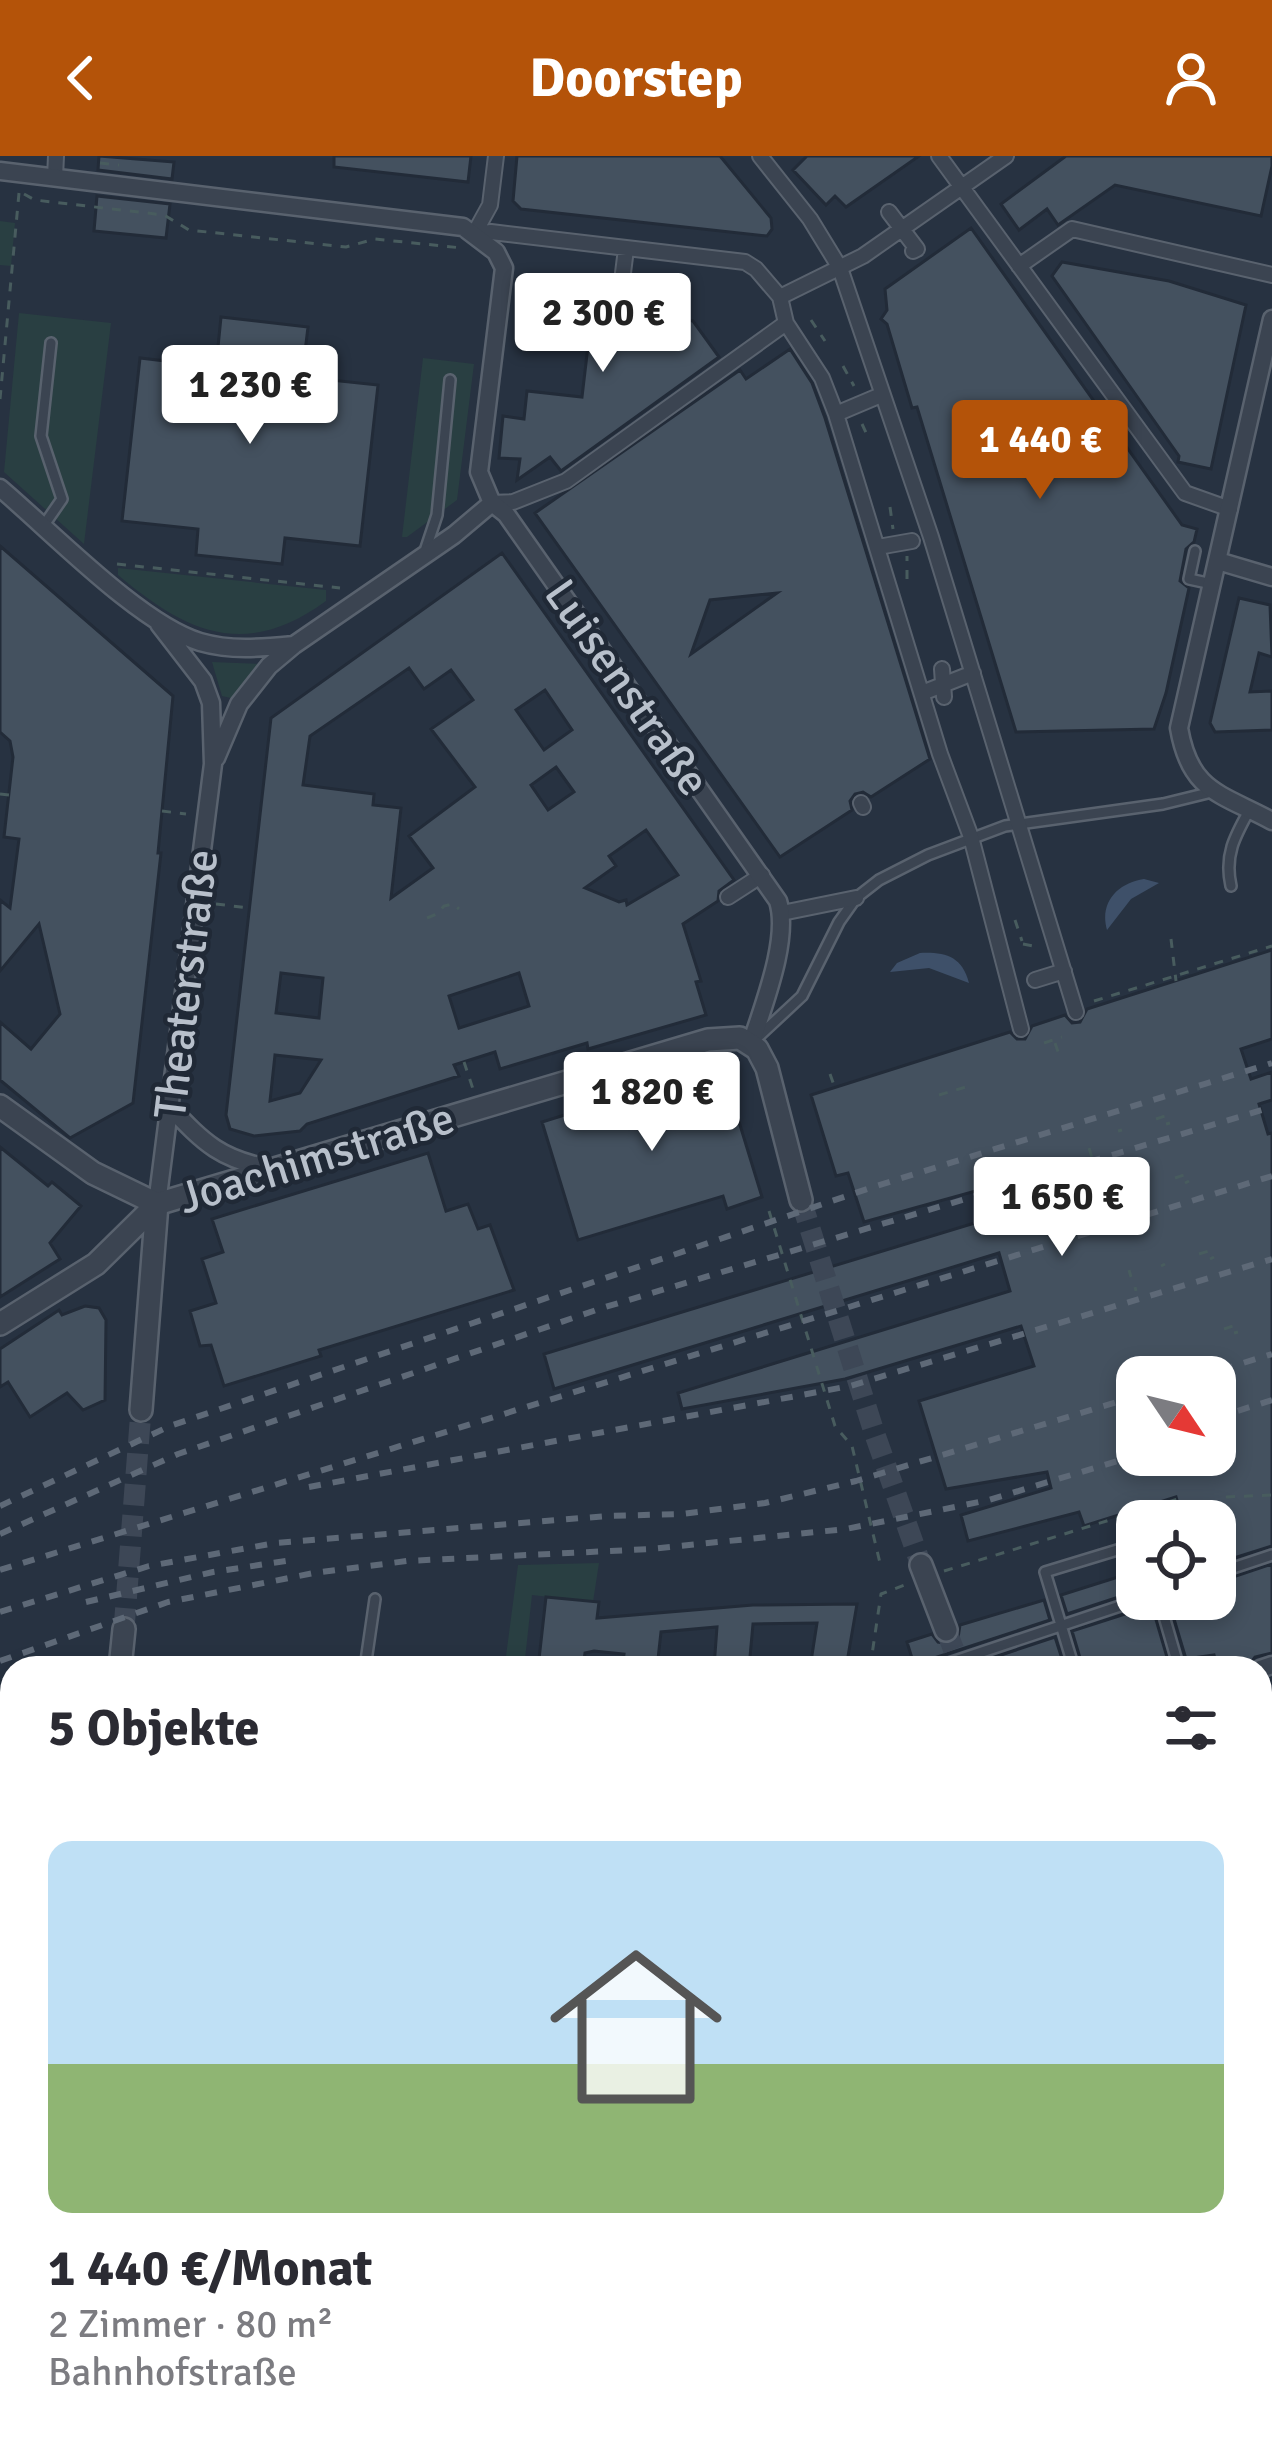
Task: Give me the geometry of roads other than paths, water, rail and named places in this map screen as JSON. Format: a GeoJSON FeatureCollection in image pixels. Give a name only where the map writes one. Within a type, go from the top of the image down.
{"type":"FeatureCollection","features":[{"type":"Feature","properties":{"kind":"street"},"geometry":{"type":"LineString","coordinates":[[55,177],[56,156]]}},
{"type":"Feature","properties":{"kind":"street"},"geometry":{"type":"LineString","coordinates":[[469,241],[490,206],[496,156]]}},
{"type":"Feature","properties":{"kind":"street"},"geometry":{"type":"LineString","coordinates":[[939,156],[1185,494],[1230,508]]}},
{"type":"Feature","properties":{"kind":"street"},"geometry":{"type":"LineString","coordinates":[[781,297],[863,256],[1006,156]]}},
{"type":"Feature","properties":{"kind":"street"},"geometry":{"type":"LineString","coordinates":[[764,157],[840,268],[974,674],[1076,1010]]}},
{"type":"Feature","properties":{"kind":"street"},"geometry":{"type":"LineString","coordinates":[[0,171],[463,227],[469,241],[496,252],[504,268],[478,472],[492,503],[513,502],[566,481],[786,323]]}},
{"type":"Feature","properties":{"kind":"street"},"geometry":{"type":"LineString","coordinates":[[886,214],[902,229],[914,251]]}},
{"type":"Feature","properties":{"kind":"street"},"geometry":{"type":"LineString","coordinates":[[1019,266],[1072,229],[1272,275]]}},
{"type":"Feature","properties":{"kind":"street"},"geometry":{"type":"LineString","coordinates":[[469,241],[491,232],[745,262],[781,297],[786,323],[822,378],[836,414],[908,661],[971,837],[1022,1029]]}},
{"type":"Feature","properties":{"kind":"street"},"geometry":{"type":"LineString","coordinates":[[625,284],[626,249]]}},
{"type":"Feature","properties":{"kind":"street"},"geometry":{"type":"LineString","coordinates":[[1272,319],[1179,728],[1189,767],[1216,791],[1272,821]]}},
{"type":"Feature","properties":{"kind":"street"},"geometry":{"type":"LineString","coordinates":[[836,414],[881,394]]}},
{"type":"Feature","properties":{"kind":"street"},"geometry":{"type":"LineString","coordinates":[[0,488],[159,625],[230,648],[294,645]]}},
{"type":"Feature","properties":{"kind":"street","name":"Theaterstraße"},"geometry":{"type":"LineString","coordinates":[[213,764],[251,685],[294,645],[492,503]]}},
{"type":"Feature","properties":{"kind":"street","name":"Luisenstraße"},"geometry":{"type":"LineString","coordinates":[[492,503],[506,514],[762,875],[782,913]]}},
{"type":"Feature","properties":{"kind":"street"},"geometry":{"type":"LineString","coordinates":[[878,547],[903,542]]}},
{"type":"Feature","properties":{"kind":"street"},"geometry":{"type":"LineString","coordinates":[[1218,561],[1272,577]]}},
{"type":"Feature","properties":{"kind":"street","name":"Theaterstraße"},"geometry":{"type":"LineString","coordinates":[[157,1204],[213,764],[211,703],[203,681],[159,625]]}},
{"type":"Feature","properties":{"kind":"street"},"geometry":{"type":"LineString","coordinates":[[922,693],[974,674]]}},
{"type":"Feature","properties":{"kind":"street"},"geometry":{"type":"LineString","coordinates":[[728,897],[762,875]]}},
{"type":"Feature","properties":{"kind":"street"},"geometry":{"type":"LineString","coordinates":[[801,1200],[766,1068],[752,1044],[769,989],[782,913],[856,898]]}},
{"type":"Feature","properties":{"kind":"street"},"geometry":{"type":"LineString","coordinates":[[1035,980],[1064,971]]}},
{"type":"Feature","properties":{"kind":"street","name":"Joachimstraße"},"geometry":{"type":"LineString","coordinates":[[157,1204],[708,1040],[740,1038],[752,1044]]}},
{"type":"Feature","properties":{"kind":"street"},"geometry":{"type":"LineString","coordinates":[[0,1106],[94,1173],[157,1204]]}},
{"type":"Feature","properties":{"kind":"street"},"geometry":{"type":"LineString","coordinates":[[170,1106],[213,1150],[236,1162],[274,1169]]}},
{"type":"Feature","properties":{"kind":"street"},"geometry":{"type":"LineString","coordinates":[[0,1324],[96,1264],[157,1204]]}},
{"type":"Feature","properties":{"kind":"street"},"geometry":{"type":"LineString","coordinates":[[141,1410],[157,1204]]}},
{"type":"Feature","properties":{"kind":"street"},"geometry":{"type":"LineString","coordinates":[[923,1571],[946,1630]]}},
{"type":"Feature","properties":{"kind":"street"},"geometry":{"type":"LineString","coordinates":[[121,1656],[124,1629]]}},
{"type":"Feature","properties":{"kind":"lane"},"geometry":{"type":"LineString","coordinates":[[44,525],[62,499],[41,436],[51,343]]}},
{"type":"Feature","properties":{"kind":"lane"},"geometry":{"type":"LineString","coordinates":[[421,558],[437,515],[450,380]]}},
{"type":"Feature","properties":{"kind":"lane"},"geometry":{"type":"LineString","coordinates":[[1195,551],[1189,579],[1212,584]]}},
{"type":"Feature","properties":{"kind":"lane"},"geometry":{"type":"LineString","coordinates":[[752,1044],[802,997],[839,922],[856,898],[879,880],[971,837],[1018,823],[1147,806],[1216,791]]}},
{"type":"Feature","properties":{"kind":"lane"},"geometry":{"type":"LineString","coordinates":[[1231,886],[1229,847],[1250,809]]}},
{"type":"Feature","properties":{"kind":"lane"},"geometry":{"type":"LineString","coordinates":[[1070,1656],[1045,1572],[1116,1550]]}},
{"type":"Feature","properties":{"kind":"lane"},"geometry":{"type":"LineString","coordinates":[[1236,1567],[1272,1556]]}},
{"type":"Feature","properties":{"kind":"lane"},"geometry":{"type":"LineString","coordinates":[[367,1656],[375,1599]]}},
{"type":"Feature","properties":{"kind":"lane"},"geometry":{"type":"LineString","coordinates":[[970,1656],[1116,1607]]}},
{"type":"Feature","properties":{"kind":"lane"},"geometry":{"type":"LineString","coordinates":[[1165,1620],[1176,1656]]}},
{"type":"Feature","properties":{"kind":"water"},"geometry":{"type":"Polygon","coordinates":[[[1144,879],[1159,883],[1131,899],[1107,930],[1106,911],[1113,896],[1144,879]]]}},
{"type":"Feature","properties":{"kind":"water"},"geometry":{"type":"Polygon","coordinates":[[[920,953],[951,958],[962,967],[969,983],[929,968],[890,972],[897,963],[920,953]]]}},
{"type":"Feature","properties":{"kind":"tunnel"},"geometry":{"type":"LineString","coordinates":[[801,1200],[921,1565]]}},
{"type":"Feature","properties":{"kind":"tunnel"},"geometry":{"type":"LineString","coordinates":[[124,1629],[141,1410]]}},
{"type":"Feature","properties":{"kind":"tunnel"},"geometry":{"type":"LineString","coordinates":[[946,1630],[956,1656]]}},
{"type":"Feature","properties":{"kind":"railway"},"geometry":{"type":"LineString","coordinates":[[0,1506],[170,1426],[873,1187],[1272,1063]]}},
{"type":"Feature","properties":{"kind":"railway"},"geometry":{"type":"LineString","coordinates":[[0,1534],[178,1454],[602,1308],[1272,1107]]}},
{"type":"Feature","properties":{"kind":"railway"},"geometry":{"type":"LineString","coordinates":[[0,1570],[1272,1176]]}},
{"type":"Feature","properties":{"kind":"railway"},"geometry":{"type":"LineString","coordinates":[[309,1487],[850,1386],[1272,1259]]}},
{"type":"Feature","properties":{"kind":"railway"},"geometry":{"type":"LineString","coordinates":[[1236,1365],[1272,1354]]}},
{"type":"Feature","properties":{"kind":"railway"},"geometry":{"type":"LineString","coordinates":[[1236,1411],[1272,1400]]}},
{"type":"Feature","properties":{"kind":"railway"},"geometry":{"type":"LineString","coordinates":[[0,1612],[149,1566],[275,1543],[682,1514],[765,1503],[856,1481],[1116,1402]]}},
{"type":"Feature","properties":{"kind":"railway"},"geometry":{"type":"LineString","coordinates":[[14,1656],[168,1602],[314,1573],[407,1561],[650,1549],[846,1529],[989,1500],[1116,1461]]}},
{"type":"Feature","properties":{"kind":"railway"},"geometry":{"type":"LineString","coordinates":[[86,1602],[213,1572],[292,1560]]}}]}
